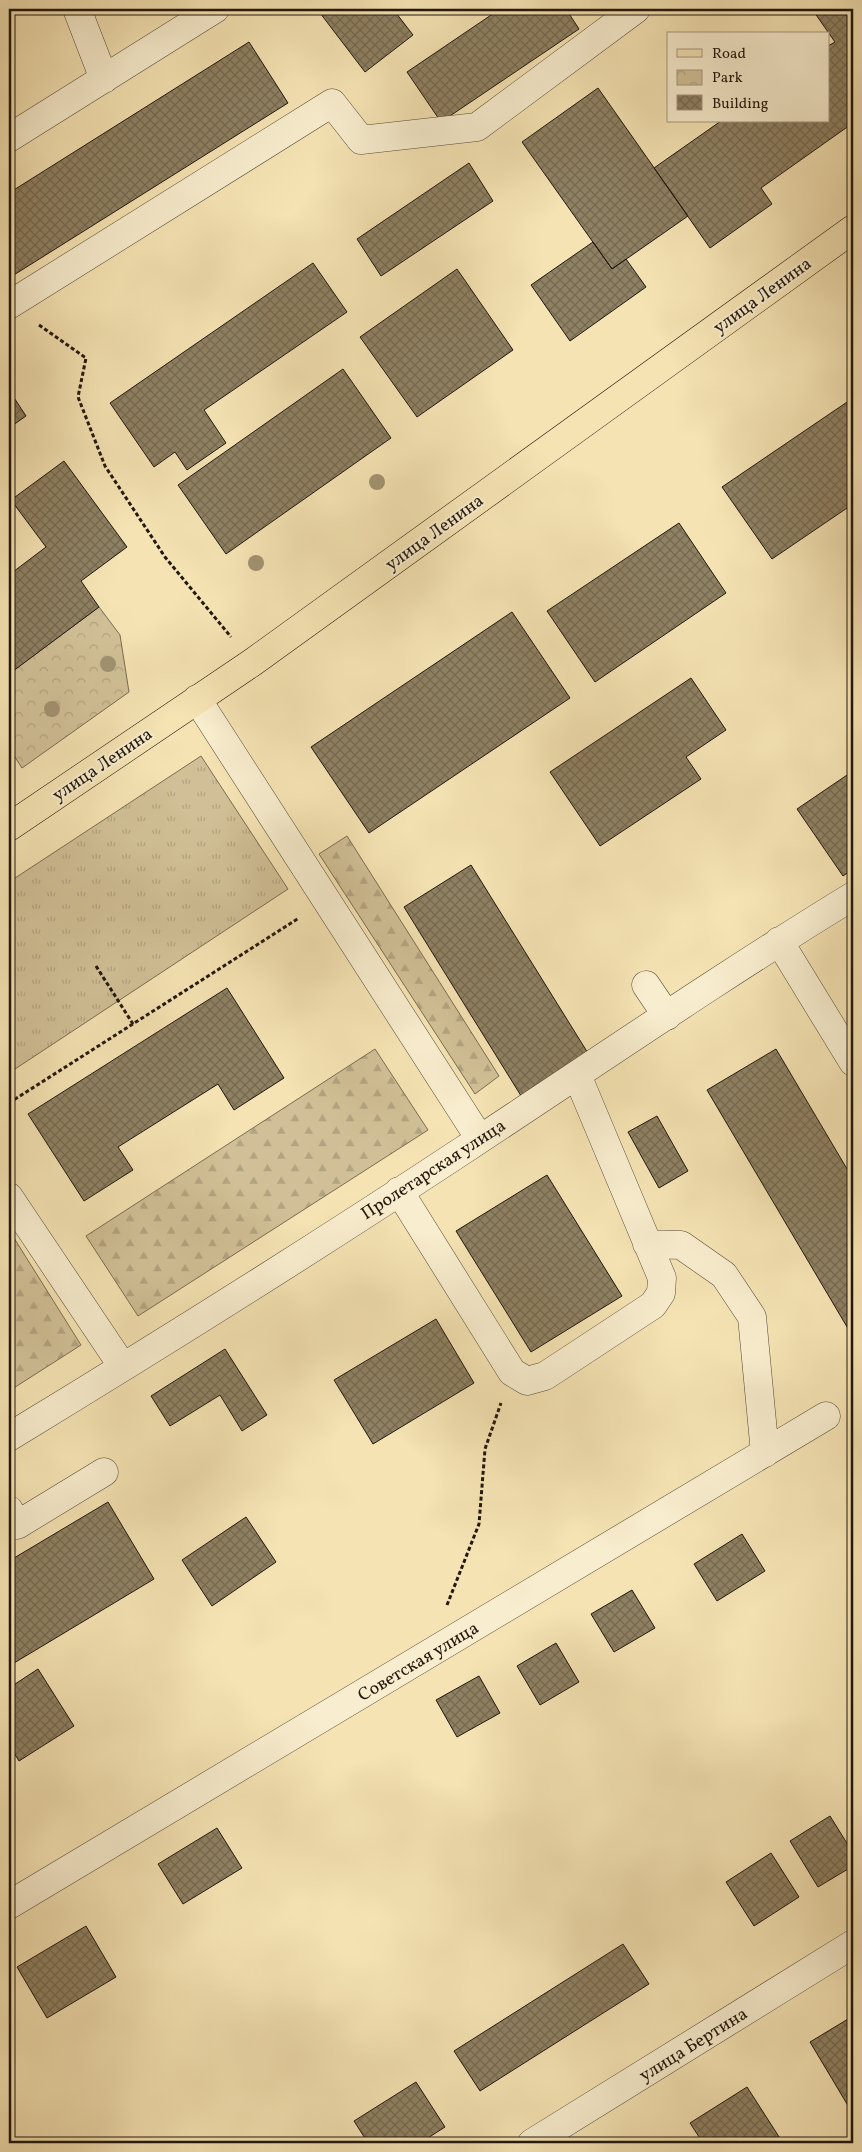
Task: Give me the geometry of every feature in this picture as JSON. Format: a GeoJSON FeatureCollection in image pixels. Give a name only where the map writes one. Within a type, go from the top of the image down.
{"type":"FeatureCollection","features":[{"type":"Feature","properties":{"kind":"main road","name":"улица Ленина"},"geometry":{"type":"LineString","coordinates":[[9,827],[253,662],[853,229]]}},
{"type":"Feature","properties":{"kind":"street"},"geometry":{"type":"LineString","coordinates":[[77,9],[104,79]]}},
{"type":"Feature","properties":{"kind":"street"},"geometry":{"type":"LineString","coordinates":[[9,138],[215,9]]}},
{"type":"Feature","properties":{"kind":"street"},"geometry":{"type":"LineString","coordinates":[[10,304],[332,103],[361,140],[477,127],[636,9]]}},
{"type":"Feature","properties":{"kind":"street"},"geometry":{"type":"LineString","coordinates":[[197,699],[327,900],[363,969],[480,1139]]}},
{"type":"Feature","properties":{"kind":"street","name":"Пролетарская улица"},"geometry":{"type":"LineString","coordinates":[[9,1437],[123,1368],[400,1191],[779,941],[853,896]]}},
{"type":"Feature","properties":{"kind":"street"},"geometry":{"type":"LineString","coordinates":[[779,941],[853,1062]]}},
{"type":"Feature","properties":{"kind":"street"},"geometry":{"type":"LineString","coordinates":[[646,985],[667,1016]]}},
{"type":"Feature","properties":{"kind":"street"},"geometry":{"type":"LineString","coordinates":[[400,1191],[512,1372],[527,1381],[545,1376],[653,1305],[661,1293],[662,1278],[577,1075]]}},
{"type":"Feature","properties":{"kind":"street"},"geometry":{"type":"LineString","coordinates":[[9,1197],[123,1368]]}},
{"type":"Feature","properties":{"kind":"street"},"geometry":{"type":"LineString","coordinates":[[647,1244],[681,1245],[724,1275],[752,1317],[766,1453]]}},
{"type":"Feature","properties":{"kind":"street","name":"Советская улица"},"geometry":{"type":"LineString","coordinates":[[9,1905],[826,1416]]}},
{"type":"Feature","properties":{"kind":"street"},"geometry":{"type":"LineString","coordinates":[[12,1521],[104,1472]]}},
{"type":"Feature","properties":{"kind":"street","name":"улица Бертина"},"geometry":{"type":"LineString","coordinates":[[532,2143],[853,1944]]}},
{"type":"Feature","properties":{"kind":"path"},"geometry":{"type":"LineString","coordinates":[[10,304],[86,358],[78,397],[105,466],[164,557],[253,662]]}},
{"type":"Feature","properties":{"kind":"path"},"geometry":{"type":"LineString","coordinates":[[9,1103],[327,900]]}},
{"type":"Feature","properties":{"kind":"path"},"geometry":{"type":"LineString","coordinates":[[96,966],[133,1024]]}},
{"type":"Feature","properties":{"kind":"path"},"geometry":{"type":"LineString","coordinates":[[441,1648],[447,1599],[479,1524],[485,1449],[512,1372]]}},
{"type":"Feature","properties":{"kind":"green space"},"geometry":{"type":"Polygon","coordinates":[[[99,607],[120,635],[129,692],[22,768],[9,748],[9,674],[99,607]]]}},
{"type":"Feature","properties":{"kind":"green space"},"geometry":{"type":"Polygon","coordinates":[[[201,756],[288,889],[9,1073],[9,882],[201,756]]]}},
{"type":"Feature","properties":{"kind":"green space"},"geometry":{"type":"Polygon","coordinates":[[[347,836],[499,1076],[475,1094],[319,854],[347,836]]]}},
{"type":"Feature","properties":{"kind":"green space"},"geometry":{"type":"Polygon","coordinates":[[[375,1049],[428,1130],[138,1316],[86,1236],[375,1049]]]}},
{"type":"Feature","properties":{"kind":"green space"},"geometry":{"type":"Polygon","coordinates":[[[9,1230],[81,1345],[9,1391],[9,1230]]]}},
{"type":"Feature","properties":{"kind":"building"},"geometry":{"type":"Polygon","coordinates":[[[317,9],[393,9],[413,35],[365,72],[317,9]]]}},
{"type":"Feature","properties":{"kind":"building"},"geometry":{"type":"Polygon","coordinates":[[[500,9],[566,9],[579,29],[441,122],[407,72],[500,9]]]}},
{"type":"Feature","properties":{"kind":"building"},"geometry":{"type":"Polygon","coordinates":[[[812,9],[853,9],[853,123],[761,188],[772,204],[710,248],[654,168],[720,122],[830,122],[830,45],[835,42],[830,32],[828,32],[812,9]]]}},
{"type":"Feature","properties":{"kind":"building"},"geometry":{"type":"Polygon","coordinates":[[[249,42],[288,103],[9,278],[9,193],[249,42]]]}},
{"type":"Feature","properties":{"kind":"building"},"geometry":{"type":"Polygon","coordinates":[[[598,88],[688,216],[612,269],[522,142],[598,88]]]}},
{"type":"Feature","properties":{"kind":"building"},"geometry":{"type":"Polygon","coordinates":[[[469,163],[493,201],[381,276],[357,239],[469,163]]]}},
{"type":"Feature","properties":{"kind":"building"},"geometry":{"type":"Polygon","coordinates":[[[593,242],[612,269],[626,259],[646,287],[570,341],[531,285],[593,242]]]}},
{"type":"Feature","properties":{"kind":"building"},"geometry":{"type":"Polygon","coordinates":[[[313,263],[347,312],[204,410],[226,443],[187,470],[175,452],[154,467],[110,403],[313,263]]]}},
{"type":"Feature","properties":{"kind":"building"},"geometry":{"type":"Polygon","coordinates":[[[457,269],[513,350],[417,417],[360,337],[457,269]]]}},
{"type":"Feature","properties":{"kind":"building"},"geometry":{"type":"Polygon","coordinates":[[[343,369],[391,438],[226,554],[178,485],[343,369]]]}},
{"type":"Feature","properties":{"kind":"building"},"geometry":{"type":"Polygon","coordinates":[[[9,390],[26,416],[9,428],[9,390]]]}},
{"type":"Feature","properties":{"kind":"building"},"geometry":{"type":"Polygon","coordinates":[[[853,398],[853,504],[772,559],[722,487],[853,398]]]}},
{"type":"Feature","properties":{"kind":"building"},"geometry":{"type":"Polygon","coordinates":[[[64,461],[127,547],[81,581],[99,607],[9,674],[9,575],[46,547],[11,500],[64,461]]]}},
{"type":"Feature","properties":{"kind":"building"},"geometry":{"type":"Polygon","coordinates":[[[679,523],[726,593],[595,682],[547,611],[679,523]]]}},
{"type":"Feature","properties":{"kind":"building"},"geometry":{"type":"Polygon","coordinates":[[[512,612],[570,698],[369,833],[311,747],[512,612]]]}},
{"type":"Feature","properties":{"kind":"building"},"geometry":{"type":"Polygon","coordinates":[[[691,678],[726,730],[686,757],[701,779],[600,846],[550,772],[691,678]]]}},
{"type":"Feature","properties":{"kind":"building"},"geometry":{"type":"Polygon","coordinates":[[[853,771],[853,869],[843,876],[797,809],[853,771]]]}},
{"type":"Feature","properties":{"kind":"building"},"geometry":{"type":"Polygon","coordinates":[[[471,865],[591,1058],[523,1099],[404,907],[471,865]]]}},
{"type":"Feature","properties":{"kind":"building"},"geometry":{"type":"Polygon","coordinates":[[[227,988],[284,1078],[234,1110],[218,1084],[118,1147],[133,1170],[84,1201],[28,1114],[227,988]]]}},
{"type":"Feature","properties":{"kind":"building"},"geometry":{"type":"Polygon","coordinates":[[[776,1049],[853,1179],[853,1337],[707,1090],[776,1049]]]}},
{"type":"Feature","properties":{"kind":"building"},"geometry":{"type":"Polygon","coordinates":[[[657,1116],[688,1171],[659,1188],[628,1132],[657,1116]]]}},
{"type":"Feature","properties":{"kind":"building"},"geometry":{"type":"Polygon","coordinates":[[[547,1175],[622,1296],[531,1352],[456,1231],[547,1175]]]}},
{"type":"Feature","properties":{"kind":"building"},"geometry":{"type":"Polygon","coordinates":[[[436,1319],[474,1383],[373,1444],[334,1380],[436,1319]]]}},
{"type":"Feature","properties":{"kind":"building"},"geometry":{"type":"Polygon","coordinates":[[[225,1349],[267,1415],[242,1431],[220,1395],[170,1426],[151,1396],[225,1349]]]}},
{"type":"Feature","properties":{"kind":"building"},"geometry":{"type":"Polygon","coordinates":[[[108,1502],[154,1579],[9,1666],[9,1561],[108,1502]]]}},
{"type":"Feature","properties":{"kind":"building"},"geometry":{"type":"Polygon","coordinates":[[[246,1517],[276,1562],[212,1606],[182,1560],[246,1517]]]}},
{"type":"Feature","properties":{"kind":"building"},"geometry":{"type":"Polygon","coordinates":[[[742,1534],[765,1571],[717,1601],[694,1564],[742,1534]]]}},
{"type":"Feature","properties":{"kind":"building"},"geometry":{"type":"Polygon","coordinates":[[[632,1590],[655,1628],[614,1652],[591,1614],[632,1590]]]}},
{"type":"Feature","properties":{"kind":"building"},"geometry":{"type":"Polygon","coordinates":[[[556,1643],[579,1682],[540,1705],[517,1666],[556,1643]]]}},
{"type":"Feature","properties":{"kind":"building"},"geometry":{"type":"Polygon","coordinates":[[[38,1669],[74,1726],[19,1761],[9,1745],[9,1688],[38,1669]]]}},
{"type":"Feature","properties":{"kind":"building"},"geometry":{"type":"Polygon","coordinates":[[[479,1676],[500,1713],[457,1737],[436,1700],[479,1676]]]}},
{"type":"Feature","properties":{"kind":"building"},"geometry":{"type":"Polygon","coordinates":[[[830,1816],[853,1853],[853,1866],[818,1887],[790,1841],[830,1816]]]}},
{"type":"Feature","properties":{"kind":"building"},"geometry":{"type":"Polygon","coordinates":[[[217,1828],[242,1868],[183,1904],[158,1864],[217,1828]]]}},
{"type":"Feature","properties":{"kind":"building"},"geometry":{"type":"Polygon","coordinates":[[[771,1853],[799,1897],[754,1926],[726,1882],[771,1853]]]}},
{"type":"Feature","properties":{"kind":"building"},"geometry":{"type":"Polygon","coordinates":[[[86,1926],[116,1977],[47,2018],[17,1967],[86,1926]]]}},
{"type":"Feature","properties":{"kind":"building"},"geometry":{"type":"Polygon","coordinates":[[[623,1944],[649,1984],[480,2091],[454,2051],[623,1944]]]}},
{"type":"Feature","properties":{"kind":"building"},"geometry":{"type":"Polygon","coordinates":[[[853,2016],[853,2114],[810,2042],[853,2016]]]}},
{"type":"Feature","properties":{"kind":"building"},"geometry":{"type":"Polygon","coordinates":[[[416,2082],[445,2127],[420,2143],[368,2143],[354,2121],[416,2082]]]}},
{"type":"Feature","properties":{"kind":"building"},"geometry":{"type":"Polygon","coordinates":[[[747,2087],[783,2143],[703,2143],[690,2123],[747,2087]]]}}]}
